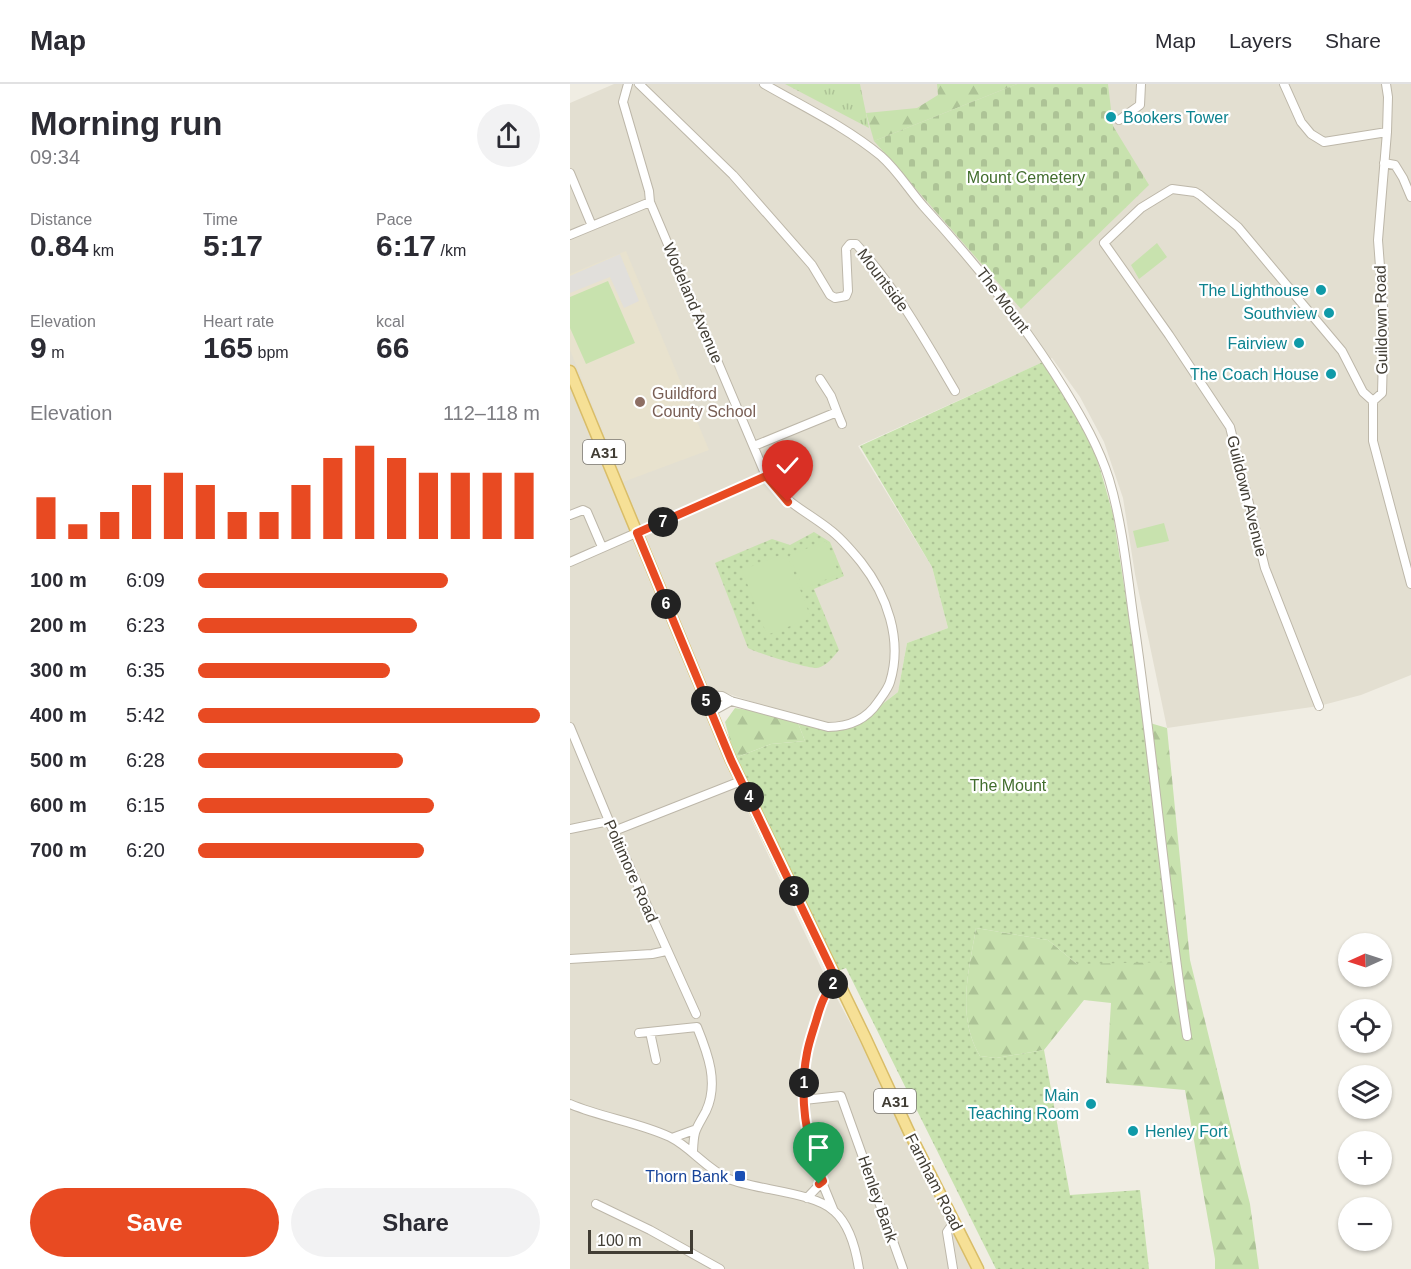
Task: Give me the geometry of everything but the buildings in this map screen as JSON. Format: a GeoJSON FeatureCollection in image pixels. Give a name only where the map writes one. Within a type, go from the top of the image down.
{"type":"FeatureCollection","features":[{"type":"Feature","properties":{"kind":"main road","name":"Farnham Road"},"geometry":{"type":"LineString","coordinates":[[570,371],[741,781],[909,1132],[978,1269]]}},
{"type":"Feature","properties":{"kind":"street","name":"Wodeland Avenue"},"geometry":{"type":"LineString","coordinates":[[628,84],[623,102],[650,191],[650,202],[766,476],[788,502],[830,530],[861,562],[882,595],[893,626],[895,658],[890,684],[875,707],[859,722],[841,727],[828,727],[731,701],[722,696],[704,695]]}},
{"type":"Feature","properties":{"kind":"street","name":"Mountside"},"geometry":{"type":"LineString","coordinates":[[639,84],[733,175],[812,265],[830,295],[835,298],[846,296],[848,291],[846,249],[850,244],[856,244],[876,266],[915,323],[955,391]]}},
{"type":"Feature","properties":{"kind":"street","name":"The Mount"},"geometry":{"type":"LineString","coordinates":[[764,84],[848,132],[883,158],[897,173],[975,262],[1024,328],[1047,361],[1094,441],[1109,480],[1122,544],[1149,728],[1187,1036]]}},
{"type":"Feature","properties":{"kind":"street"},"geometry":{"type":"LineString","coordinates":[[1119,120],[1140,105],[1141,84]]}},
{"type":"Feature","properties":{"kind":"street"},"geometry":{"type":"LineString","coordinates":[[1284,84],[1301,122],[1311,134],[1324,142],[1387,132]]}},
{"type":"Feature","properties":{"kind":"street","name":"Guildown Road"},"geometry":{"type":"LineString","coordinates":[[1386,84],[1387,132],[1378,240],[1384,320],[1383,393],[1373,401],[1373,441],[1411,584]]}},
{"type":"Feature","properties":{"kind":"street"},"geometry":{"type":"LineString","coordinates":[[1384,163],[1395,165],[1411,197]]}},
{"type":"Feature","properties":{"kind":"street"},"geometry":{"type":"LineString","coordinates":[[570,173],[592,226]]}},
{"type":"Feature","properties":{"kind":"street","name":"Guildown Avenue"},"geometry":{"type":"LineString","coordinates":[[1319,706],[1265,568],[1230,427],[1104,243],[1141,208],[1172,189],[1195,192],[1238,227],[1342,351],[1363,392],[1373,401]]}},
{"type":"Feature","properties":{"kind":"street"},"geometry":{"type":"LineString","coordinates":[[570,235],[650,202]]}},
{"type":"Feature","properties":{"kind":"street"},"geometry":{"type":"LineString","coordinates":[[820,379],[831,396],[842,424]]}},
{"type":"Feature","properties":{"kind":"street"},"geometry":{"type":"LineString","coordinates":[[754,446],[837,412]]}},
{"type":"Feature","properties":{"kind":"street"},"geometry":{"type":"LineString","coordinates":[[570,561],[766,476]]}},
{"type":"Feature","properties":{"kind":"street"},"geometry":{"type":"LineString","coordinates":[[570,515],[583,510],[587,512],[602,547]]}},
{"type":"Feature","properties":{"kind":"street"},"geometry":{"type":"LineString","coordinates":[[711,712],[731,701]]}},
{"type":"Feature","properties":{"kind":"street","name":"Poltimore Road"},"geometry":{"type":"LineString","coordinates":[[570,727],[666,951],[696,1014]]}},
{"type":"Feature","properties":{"kind":"street"},"geometry":{"type":"LineString","coordinates":[[614,831],[741,781]]}},
{"type":"Feature","properties":{"kind":"street"},"geometry":{"type":"LineString","coordinates":[[570,829],[609,821]]}},
{"type":"Feature","properties":{"kind":"street"},"geometry":{"type":"LineString","coordinates":[[570,959],[652,954],[666,951]]}},
{"type":"Feature","properties":{"kind":"street"},"geometry":{"type":"LineString","coordinates":[[837,981],[831,986],[820,1008],[807,1053],[804,1100],[806,1123],[815,1165],[833,1209],[846,1228],[858,1266]]}},
{"type":"Feature","properties":{"kind":"street"},"geometry":{"type":"LineString","coordinates":[[639,1033],[697,1028],[710,1063],[711,1092],[706,1110],[694,1130],[693,1151]]}},
{"type":"Feature","properties":{"kind":"street"},"geometry":{"type":"LineString","coordinates":[[650,1032],[656,1060]]}},
{"type":"Feature","properties":{"kind":"street","name":"Henley Bank"},"geometry":{"type":"LineString","coordinates":[[804,1100],[841,1096],[903,1269]]}},
{"type":"Feature","properties":{"kind":"street"},"geometry":{"type":"LineString","coordinates":[[570,1104],[609,1118],[643,1125],[672,1138],[693,1151],[707,1166],[730,1179],[807,1198],[833,1209]]}},
{"type":"Feature","properties":{"kind":"street"},"geometry":{"type":"LineString","coordinates":[[672,1138],[694,1130]]}},
{"type":"Feature","properties":{"kind":"street"},"geometry":{"type":"LineString","coordinates":[[807,1198],[823,1181]]}},
{"type":"Feature","properties":{"kind":"street"},"geometry":{"type":"LineString","coordinates":[[596,1204],[650,1230],[720,1269]]}},
{"type":"Feature","properties":{"kind":"street"},"geometry":{"type":"LineString","coordinates":[[953,1269],[948,1232],[954,1221]]}},
{"type":"Feature","properties":{"kind":"shaded area"},"geometry":{"type":"Polygon","coordinates":[[[614,84],[1411,84],[1411,675],[1361,695],[1319,706],[1167,728],[1135,574],[1123,498],[1104,442],[1080,397],[1052,358],[858,446],[932,567],[948,628],[907,643],[898,692],[860,721],[842,726],[797,717],[723,692],[701,699],[734,782],[826,978],[868,1056],[975,1269],[570,1269],[570,103],[614,84]]]}},
{"type":"Feature","properties":{"kind":"shaded area","name":"Guildford County School"},"geometry":{"type":"Polygon","coordinates":[[[626,251],[709,450],[623,482],[570,350],[570,274],[626,251]]]}},
{"type":"Feature","properties":{"kind":"shaded area"},"geometry":{"type":"Polygon","coordinates":[[[620,254],[639,301],[624,308],[610,277],[570,293],[570,276],[620,254]]]}},
{"type":"Feature","properties":{"kind":"green space"},"geometry":{"type":"Polygon","coordinates":[[[785,84],[860,84],[869,128],[785,84]]]}},
{"type":"Feature","properties":{"kind":"green space"},"geometry":{"type":"Polygon","coordinates":[[[937,84],[1017,84],[874,141],[866,113],[917,108],[938,95],[937,84]]]}},
{"type":"Feature","properties":{"kind":"green space","name":"Mount Cemetery"},"geometry":{"type":"Polygon","coordinates":[[[1017,84],[1108,84],[1113,126],[1149,185],[1021,309],[874,141],[1017,84]]]}},
{"type":"Feature","properties":{"kind":"green space"},"geometry":{"type":"Polygon","coordinates":[[[1157,243],[1167,257],[1139,279],[1131,265],[1157,243]]]}},
{"type":"Feature","properties":{"kind":"green space"},"geometry":{"type":"Polygon","coordinates":[[[608,281],[635,343],[586,364],[570,328],[570,297],[608,281]]]}},
{"type":"Feature","properties":{"kind":"green space","name":"The Mount"},"geometry":{"type":"Polygon","coordinates":[[[1045,361],[1094,448],[1113,514],[1145,722],[1173,962],[1077,964],[1048,940],[976,928],[966,993],[966,1009],[968,1025],[980,1056],[996,1058],[1044,1050],[1070,1195],[1140,1190],[1149,1269],[996,1269],[846,968],[835,972],[735,758],[771,744],[805,741],[796,718],[828,727],[859,722],[898,692],[907,643],[948,628],[932,567],[860,446],[1045,361]]]}},
{"type":"Feature","properties":{"kind":"green space"},"geometry":{"type":"Polygon","coordinates":[[[1164,523],[1169,541],[1137,548],[1133,531],[1164,523]]]}},
{"type":"Feature","properties":{"kind":"green space"},"geometry":{"type":"Polygon","coordinates":[[[814,532],[830,542],[844,576],[814,589],[839,650],[827,663],[817,668],[748,648],[715,563],[772,539],[790,545],[814,532]]]}},
{"type":"Feature","properties":{"kind":"green space"},"geometry":{"type":"Polygon","coordinates":[[[826,541],[839,574],[803,589],[790,555],[826,541]]]}},
{"type":"Feature","properties":{"kind":"green space"},"geometry":{"type":"Polygon","coordinates":[[[786,553],[811,618],[767,635],[742,570],[786,553]]]}},
{"type":"Feature","properties":{"kind":"green space"},"geometry":{"type":"Polygon","coordinates":[[[735,708],[796,718],[805,741],[771,744],[735,758],[725,722],[735,708]]]}},
{"type":"Feature","properties":{"kind":"green space"},"geometry":{"type":"Polygon","coordinates":[[[1133,718],[1167,728],[1190,960],[1250,1204],[1259,1269],[1215,1269],[1185,1090],[1106,1083],[1111,1003],[1084,1000],[1044,1050],[996,1058],[980,1056],[968,1025],[966,993],[976,928],[1048,940],[1077,964],[1133,718]]]}},
{"type":"Feature","properties":{"kind":"place","name":"Bookers Tower"},"geometry":{"type":"Point","coordinates":[1111,117]}},
{"type":"Feature","properties":{"kind":"place","name":"The Lighthouse"},"geometry":{"type":"Point","coordinates":[1321,290]}},
{"type":"Feature","properties":{"kind":"place","name":"Southview"},"geometry":{"type":"Point","coordinates":[1329,313]}},
{"type":"Feature","properties":{"kind":"place","name":"Fairview"},"geometry":{"type":"Point","coordinates":[1299,343]}},
{"type":"Feature","properties":{"kind":"place","name":"The Coach House"},"geometry":{"type":"Point","coordinates":[1331,374]}},
{"type":"Feature","properties":{"kind":"place","name":"Guildford County School"},"geometry":{"type":"Point","coordinates":[640,402]}},
{"type":"Feature","properties":{"kind":"place","name":"Main Teaching Room"},"geometry":{"type":"Point","coordinates":[1091,1104]}},
{"type":"Feature","properties":{"kind":"place","name":"Henley Fort"},"geometry":{"type":"Point","coordinates":[1133,1131]}},
{"type":"Feature","properties":{"kind":"place","name":"Thorn Bank"},"geometry":{"type":"Point","coordinates":[740,1176]}},
{"type":"Feature","properties":{"kind":"route"},"geometry":{"type":"LineString","coordinates":[[788,502],[766,476],[637,533],[731,760],[837,981],[831,986],[820,1008],[807,1053],[804,1080],[806,1123],[815,1165],[823,1181],[819,1184]]}}]}
